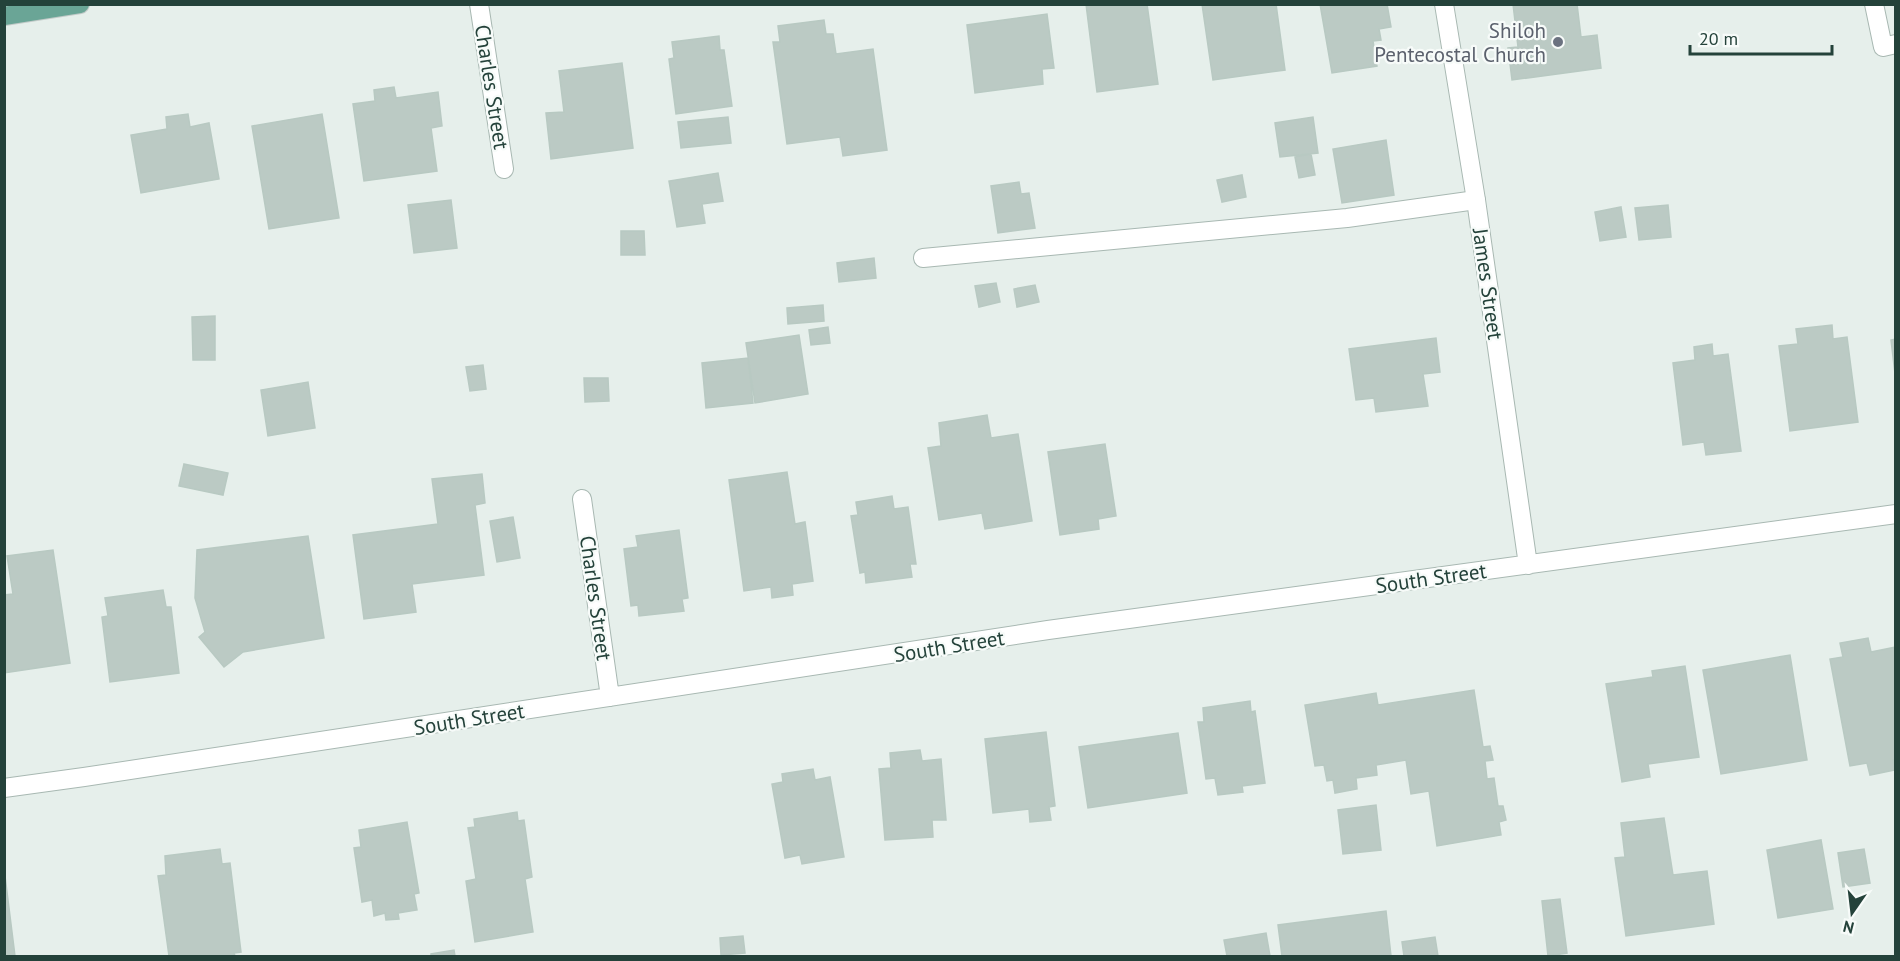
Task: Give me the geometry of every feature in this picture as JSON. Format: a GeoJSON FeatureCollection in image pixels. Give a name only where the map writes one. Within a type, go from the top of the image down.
{"type":"FeatureCollection","features":[{"type":"Feature","properties":{"kind":"main road"},"geometry":{"type":"LineString","coordinates":[[4,16],[80,4]]}},
{"type":"Feature","properties":{"kind":"street","name":"Charles Street"},"geometry":{"type":"LineString","coordinates":[[479,4],[504,169]]}},
{"type":"Feature","properties":{"kind":"street","name":"James Street"},"geometry":{"type":"LineString","coordinates":[[1444,4],[1476,200],[1528,565]]}},
{"type":"Feature","properties":{"kind":"street"},"geometry":{"type":"LineString","coordinates":[[1874,4],[1883,47],[1896,44]]}},
{"type":"Feature","properties":{"kind":"street"},"geometry":{"type":"LineString","coordinates":[[923,258],[1347,218],[1476,200]]}},
{"type":"Feature","properties":{"kind":"street","name":"Charles Street"},"geometry":{"type":"LineString","coordinates":[[582,499],[610,698]]}},
{"type":"Feature","properties":{"kind":"street","name":"South Street"},"geometry":{"type":"LineString","coordinates":[[4,788],[1048,630],[1896,514]]}},
{"type":"Feature","properties":{"kind":"building"},"geometry":{"type":"Polygon","coordinates":[[[1086,4],[1147,4],[1158,84],[1097,92],[1086,4]]]}},
{"type":"Feature","properties":{"kind":"building"},"geometry":{"type":"Polygon","coordinates":[[[1202,4],[1276,4],[1285,70],[1213,80],[1202,4]]]}},
{"type":"Feature","properties":{"kind":"building"},"geometry":{"type":"Polygon","coordinates":[[[1320,4],[1387,4],[1391,27],[1379,29],[1381,40],[1373,41],[1377,66],[1332,73],[1320,4]]]}},
{"type":"Feature","properties":{"kind":"building","name":"Shiloh Pentecostal Church"},"geometry":{"type":"Polygon","coordinates":[[[1513,4],[1577,4],[1581,37],[1597,35],[1601,68],[1512,80],[1508,48],[1518,47],[1513,4]]]}},
{"type":"Feature","properties":{"kind":"building"},"geometry":{"type":"Polygon","coordinates":[[[1047,14],[1054,68],[1042,69],[1043,84],[975,93],[967,25],[1047,14]]]}},
{"type":"Feature","properties":{"kind":"building"},"geometry":{"type":"Polygon","coordinates":[[[824,20],[826,34],[833,34],[836,54],[873,49],[887,150],[843,156],[840,137],[787,144],[773,42],[780,42],[778,26],[824,20]]]}},
{"type":"Feature","properties":{"kind":"building"},"geometry":{"type":"Polygon","coordinates":[[[719,36],[720,50],[724,50],[732,106],[676,114],[669,59],[674,58],[672,42],[719,36]]]}},
{"type":"Feature","properties":{"kind":"building"},"geometry":{"type":"Polygon","coordinates":[[[622,63],[633,148],[551,159],[546,113],[564,112],[559,71],[622,63]]]}},
{"type":"Feature","properties":{"kind":"building"},"geometry":{"type":"Polygon","coordinates":[[[394,87],[396,98],[438,92],[442,126],[431,128],[437,171],[364,181],[353,104],[375,101],[374,90],[394,87]]]}},
{"type":"Feature","properties":{"kind":"building"},"geometry":{"type":"Polygon","coordinates":[[[188,114],[190,127],[209,123],[219,179],[141,193],[131,135],[167,129],[166,117],[188,114]]]}},
{"type":"Feature","properties":{"kind":"building"},"geometry":{"type":"Polygon","coordinates":[[[322,114],[339,218],[269,229],[252,126],[322,114]]]}},
{"type":"Feature","properties":{"kind":"building"},"geometry":{"type":"Polygon","coordinates":[[[728,117],[731,143],[681,148],[678,122],[728,117]]]}},
{"type":"Feature","properties":{"kind":"building"},"geometry":{"type":"Polygon","coordinates":[[[1313,117],[1318,153],[1280,157],[1275,123],[1313,117]]]}},
{"type":"Feature","properties":{"kind":"building"},"geometry":{"type":"Polygon","coordinates":[[[1386,140],[1394,195],[1342,203],[1333,149],[1386,140]]]}},
{"type":"Feature","properties":{"kind":"building"},"geometry":{"type":"Polygon","coordinates":[[[1311,154],[1315,175],[1299,178],[1295,157],[1311,154]]]}},
{"type":"Feature","properties":{"kind":"building"},"geometry":{"type":"Polygon","coordinates":[[[718,173],[723,201],[702,204],[705,223],[677,227],[669,181],[718,173]]]}},
{"type":"Feature","properties":{"kind":"building"},"geometry":{"type":"Polygon","coordinates":[[[1242,175],[1246,197],[1222,202],[1217,180],[1242,175]]]}},
{"type":"Feature","properties":{"kind":"building"},"geometry":{"type":"Polygon","coordinates":[[[1019,182],[1021,194],[1029,193],[1035,228],[998,233],[991,186],[1019,182]]]}},
{"type":"Feature","properties":{"kind":"building"},"geometry":{"type":"Polygon","coordinates":[[[451,200],[457,248],[414,253],[408,205],[451,200]]]}},
{"type":"Feature","properties":{"kind":"building"},"geometry":{"type":"Polygon","coordinates":[[[1668,205],[1671,237],[1639,240],[1635,208],[1668,205]]]}},
{"type":"Feature","properties":{"kind":"building"},"geometry":{"type":"Polygon","coordinates":[[[1621,207],[1626,237],[1600,241],[1595,212],[1621,207]]]}},
{"type":"Feature","properties":{"kind":"building"},"geometry":{"type":"Polygon","coordinates":[[[621,231],[644,231],[645,255],[621,255],[621,231]]]}},
{"type":"Feature","properties":{"kind":"building"},"geometry":{"type":"Polygon","coordinates":[[[874,258],[876,278],[839,282],[837,263],[874,258]]]}},
{"type":"Feature","properties":{"kind":"building"},"geometry":{"type":"Polygon","coordinates":[[[996,283],[1000,302],[979,307],[975,286],[996,283]]]}},
{"type":"Feature","properties":{"kind":"building"},"geometry":{"type":"Polygon","coordinates":[[[1035,285],[1039,302],[1017,307],[1014,289],[1035,285]]]}},
{"type":"Feature","properties":{"kind":"building"},"geometry":{"type":"Polygon","coordinates":[[[823,305],[824,321],[788,324],[787,308],[823,305]]]}},
{"type":"Feature","properties":{"kind":"building"},"geometry":{"type":"Polygon","coordinates":[[[215,316],[215,360],[193,360],[192,317],[215,316]]]}},
{"type":"Feature","properties":{"kind":"building"},"geometry":{"type":"Polygon","coordinates":[[[1832,325],[1833,339],[1847,337],[1858,422],[1790,431],[1779,346],[1798,344],[1796,329],[1832,325]]]}},
{"type":"Feature","properties":{"kind":"building"},"geometry":{"type":"Polygon","coordinates":[[[828,327],[830,343],[811,345],[809,330],[828,327]]]}},
{"type":"Feature","properties":{"kind":"building"},"geometry":{"type":"Polygon","coordinates":[[[799,335],[808,394],[755,403],[746,343],[799,335]]]}},
{"type":"Feature","properties":{"kind":"building"},"geometry":{"type":"Polygon","coordinates":[[[1436,338],[1440,372],[1423,374],[1428,406],[1376,412],[1374,398],[1356,400],[1349,349],[1436,338]]]}},
{"type":"Feature","properties":{"kind":"building"},"geometry":{"type":"Polygon","coordinates":[[[1896,339],[1896,382],[1891,340],[1896,339]]]}},
{"type":"Feature","properties":{"kind":"building"},"geometry":{"type":"Polygon","coordinates":[[[1712,344],[1713,356],[1728,354],[1741,451],[1706,455],[1704,442],[1683,445],[1673,363],[1695,360],[1694,347],[1712,344]]]}},
{"type":"Feature","properties":{"kind":"building"},"geometry":{"type":"Polygon","coordinates":[[[748,358],[753,403],[706,408],[702,363],[748,358]]]}},
{"type":"Feature","properties":{"kind":"building"},"geometry":{"type":"Polygon","coordinates":[[[483,365],[486,389],[470,391],[466,367],[483,365]]]}},
{"type":"Feature","properties":{"kind":"building"},"geometry":{"type":"Polygon","coordinates":[[[584,378],[608,378],[609,401],[585,402],[584,378]]]}},
{"type":"Feature","properties":{"kind":"building"},"geometry":{"type":"Polygon","coordinates":[[[308,382],[315,428],[268,436],[261,390],[308,382]]]}},
{"type":"Feature","properties":{"kind":"building"},"geometry":{"type":"Polygon","coordinates":[[[987,415],[991,438],[1018,434],[1032,521],[985,529],[982,513],[939,520],[928,448],[941,446],[939,423],[987,415]]]}},
{"type":"Feature","properties":{"kind":"building"},"geometry":{"type":"Polygon","coordinates":[[[1105,444],[1116,516],[1098,519],[1099,529],[1060,535],[1048,452],[1105,444]]]}},
{"type":"Feature","properties":{"kind":"building"},"geometry":{"type":"Polygon","coordinates":[[[184,464],[228,473],[223,495],[179,486],[184,464]]]}},
{"type":"Feature","properties":{"kind":"building"},"geometry":{"type":"Polygon","coordinates":[[[787,472],[795,524],[805,522],[813,581],[792,584],[793,595],[772,598],[771,587],[744,591],[729,480],[787,472]]]}},
{"type":"Feature","properties":{"kind":"building"},"geometry":{"type":"Polygon","coordinates":[[[482,474],[485,503],[475,505],[484,575],[412,584],[416,612],[364,619],[353,535],[438,524],[432,479],[482,474]]]}},
{"type":"Feature","properties":{"kind":"building"},"geometry":{"type":"Polygon","coordinates":[[[892,496],[894,509],[908,507],[916,564],[910,564],[912,577],[866,583],[865,572],[860,573],[851,516],[858,515],[856,502],[892,496]]]}},
{"type":"Feature","properties":{"kind":"building"},"geometry":{"type":"Polygon","coordinates":[[[513,517],[520,558],[497,562],[490,521],[513,517]]]}},
{"type":"Feature","properties":{"kind":"building"},"geometry":{"type":"Polygon","coordinates":[[[679,530],[688,598],[682,599],[684,611],[639,616],[638,605],[631,606],[624,549],[638,547],[636,536],[679,530]]]}},
{"type":"Feature","properties":{"kind":"building"},"geometry":{"type":"Polygon","coordinates":[[[308,536],[324,638],[243,652],[224,667],[199,637],[205,632],[195,598],[197,550],[308,536]]]}},
{"type":"Feature","properties":{"kind":"building"},"geometry":{"type":"Polygon","coordinates":[[[53,550],[70,663],[4,673],[4,595],[13,594],[7,556],[53,550]]]}},
{"type":"Feature","properties":{"kind":"building"},"geometry":{"type":"Polygon","coordinates":[[[163,590],[166,607],[171,607],[179,673],[110,682],[102,617],[108,616],[105,598],[163,590]]]}},
{"type":"Feature","properties":{"kind":"building"},"geometry":{"type":"Polygon","coordinates":[[[1868,638],[1871,652],[1896,647],[1896,760],[1893,760],[1895,770],[1870,775],[1867,763],[1850,766],[1830,659],[1843,657],[1840,643],[1868,638]]]}},
{"type":"Feature","properties":{"kind":"building"},"geometry":{"type":"Polygon","coordinates":[[[1790,655],[1807,760],[1721,774],[1703,670],[1790,655]]]}},
{"type":"Feature","properties":{"kind":"building"},"geometry":{"type":"Polygon","coordinates":[[[1685,666],[1699,757],[1648,764],[1650,777],[1622,782],[1606,684],[1653,677],[1652,671],[1685,666]]]}},
{"type":"Feature","properties":{"kind":"building"},"geometry":{"type":"Polygon","coordinates":[[[1474,690],[1483,747],[1490,746],[1493,760],[1485,761],[1487,779],[1494,778],[1498,806],[1503,806],[1506,820],[1499,822],[1501,835],[1437,846],[1429,791],[1411,794],[1406,760],[1376,765],[1377,775],[1356,778],[1357,789],[1335,793],[1333,780],[1327,781],[1324,765],[1315,766],[1305,705],[1376,693],[1378,705],[1474,690]]]}},
{"type":"Feature","properties":{"kind":"building"},"geometry":{"type":"Polygon","coordinates":[[[1250,701],[1251,712],[1255,711],[1265,783],[1242,786],[1243,792],[1218,795],[1215,778],[1206,779],[1198,722],[1204,722],[1203,708],[1250,701]]]}},
{"type":"Feature","properties":{"kind":"building"},"geometry":{"type":"Polygon","coordinates":[[[1046,732],[1055,806],[1049,807],[1051,820],[1030,822],[1029,809],[993,813],[985,739],[1046,732]]]}},
{"type":"Feature","properties":{"kind":"building"},"geometry":{"type":"Polygon","coordinates":[[[1178,733],[1187,793],[1088,808],[1079,747],[1178,733]]]}},
{"type":"Feature","properties":{"kind":"building"},"geometry":{"type":"Polygon","coordinates":[[[920,750],[922,761],[941,759],[946,820],[932,820],[933,837],[885,840],[879,769],[891,768],[890,753],[920,750]]]}},
{"type":"Feature","properties":{"kind":"building"},"geometry":{"type":"Polygon","coordinates":[[[813,769],[815,780],[830,777],[844,857],[802,864],[800,855],[785,858],[772,784],[783,782],[782,774],[813,769]]]}},
{"type":"Feature","properties":{"kind":"building"},"geometry":{"type":"Polygon","coordinates":[[[1376,805],[1381,850],[1343,854],[1338,810],[1376,805]]]}},
{"type":"Feature","properties":{"kind":"building"},"geometry":{"type":"Polygon","coordinates":[[[517,812],[518,821],[524,820],[532,877],[525,879],[533,932],[475,942],[466,881],[476,879],[468,828],[475,827],[474,819],[517,812]]]}},
{"type":"Feature","properties":{"kind":"building"},"geometry":{"type":"Polygon","coordinates":[[[1664,818],[1673,875],[1707,871],[1714,924],[1626,936],[1615,858],[1625,857],[1621,823],[1664,818]]]}},
{"type":"Feature","properties":{"kind":"building"},"geometry":{"type":"Polygon","coordinates":[[[407,822],[419,893],[414,894],[417,910],[398,913],[399,919],[386,920],[385,913],[374,916],[372,900],[362,902],[354,848],[361,847],[359,830],[407,822]]]}},
{"type":"Feature","properties":{"kind":"building"},"geometry":{"type":"Polygon","coordinates":[[[1821,840],[1833,909],[1778,918],[1767,850],[1821,840]]]}},
{"type":"Feature","properties":{"kind":"building"},"geometry":{"type":"Polygon","coordinates":[[[220,849],[222,864],[230,863],[241,952],[234,953],[235,956],[169,956],[158,876],[166,875],[165,856],[220,849]]]}},
{"type":"Feature","properties":{"kind":"building"},"geometry":{"type":"Polygon","coordinates":[[[1864,849],[1870,883],[1843,887],[1838,853],[1864,849]]]}},
{"type":"Feature","properties":{"kind":"building"},"geometry":{"type":"Polygon","coordinates":[[[5,876],[15,956],[4,956],[5,876]]]}},
{"type":"Feature","properties":{"kind":"building"},"geometry":{"type":"Polygon","coordinates":[[[1560,899],[1567,953],[1548,956],[1542,901],[1560,899]]]}},
{"type":"Feature","properties":{"kind":"building"},"geometry":{"type":"Polygon","coordinates":[[[1386,911],[1391,956],[1282,956],[1278,925],[1386,911]]]}},
{"type":"Feature","properties":{"kind":"building"},"geometry":{"type":"Polygon","coordinates":[[[1266,933],[1270,956],[1227,956],[1224,940],[1266,933]]]}},
{"type":"Feature","properties":{"kind":"building"},"geometry":{"type":"Polygon","coordinates":[[[743,936],[745,953],[721,955],[720,938],[743,936]]]}},
{"type":"Feature","properties":{"kind":"building"},"geometry":{"type":"Polygon","coordinates":[[[1435,937],[1438,956],[1404,956],[1402,942],[1435,937]]]}},
{"type":"Feature","properties":{"kind":"building"},"geometry":{"type":"Polygon","coordinates":[[[454,950],[455,956],[431,956],[431,954],[454,950]]]}},
{"type":"Feature","properties":{"kind":"place","name":"Shiloh Pentecostal Church"},"geometry":{"type":"Point","coordinates":[1558,42]}}]}
